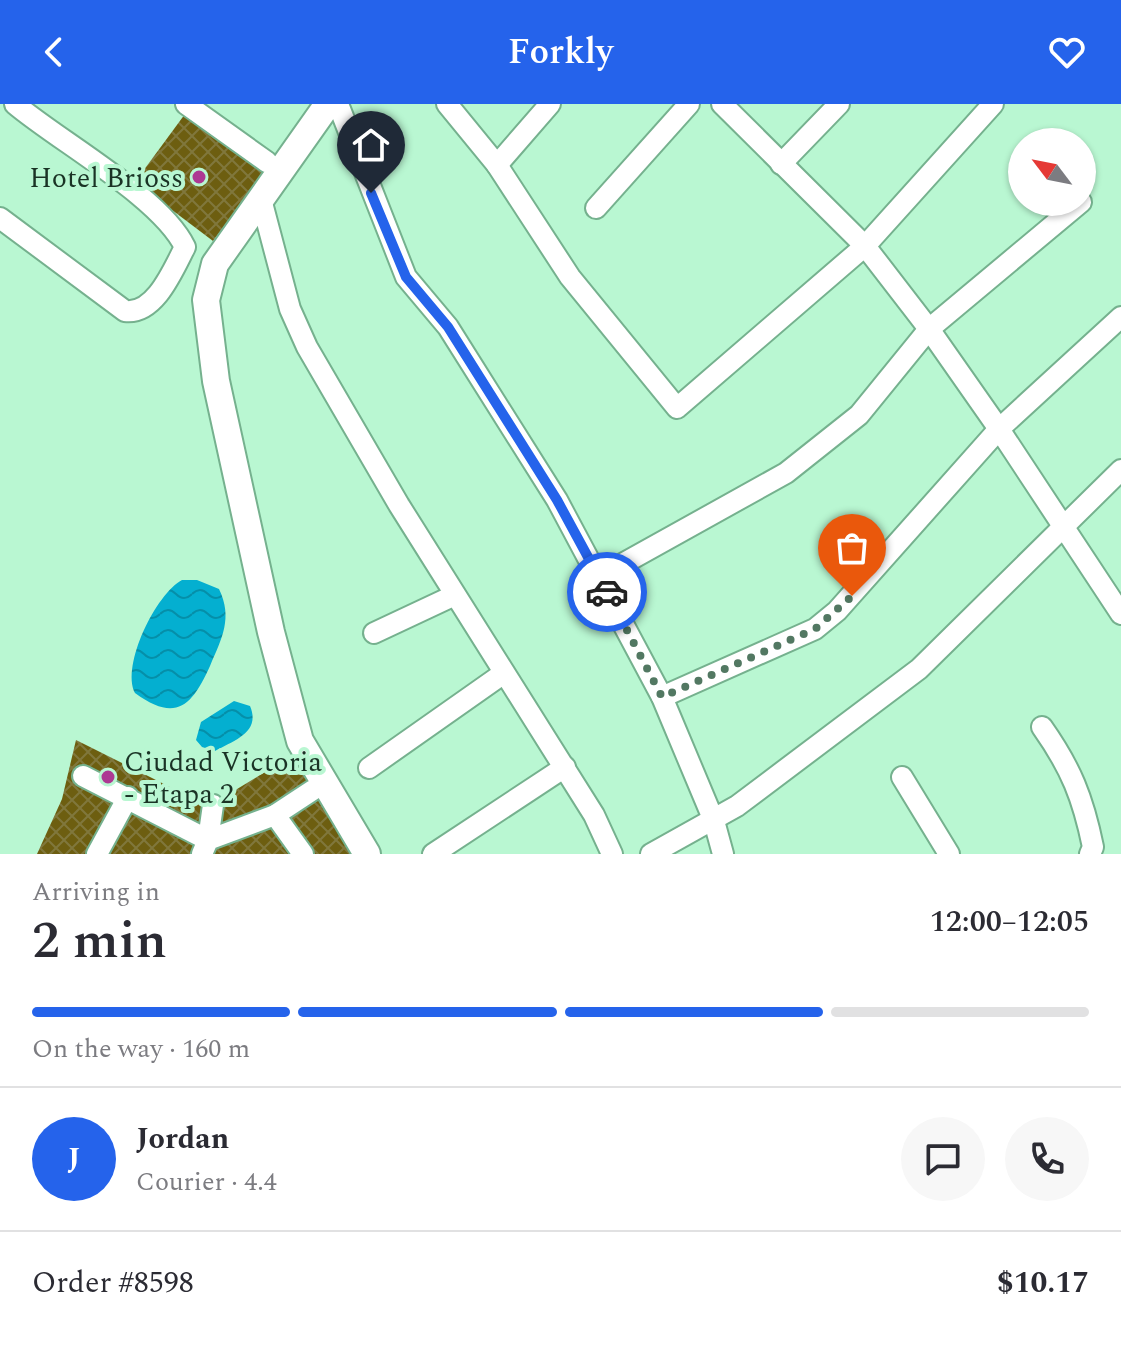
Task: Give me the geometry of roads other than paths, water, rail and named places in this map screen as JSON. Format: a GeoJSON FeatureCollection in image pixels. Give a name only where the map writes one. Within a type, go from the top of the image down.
{"type":"FeatureCollection","features":[{"type":"Feature","properties":{"kind":"street"},"geometry":{"type":"LineString","coordinates":[[0,218],[125,311],[136,312],[147,305],[185,247],[170,226],[143,201],[15,104]]}},
{"type":"Feature","properties":{"kind":"street"},"geometry":{"type":"LineString","coordinates":[[186,104],[267,162]]}},
{"type":"Feature","properties":{"kind":"street"},"geometry":{"type":"LineString","coordinates":[[328,104],[215,264],[206,300],[209,338],[271,632],[300,741],[367,854]]}},
{"type":"Feature","properties":{"kind":"street"},"geometry":{"type":"LineString","coordinates":[[338,104],[406,277],[448,327],[557,500],[662,697],[714,821],[723,854]]}},
{"type":"Feature","properties":{"kind":"street"},"geometry":{"type":"LineString","coordinates":[[447,104],[497,165],[570,277],[677,408],[865,246],[993,104]]}},
{"type":"Feature","properties":{"kind":"street"},"geometry":{"type":"LineString","coordinates":[[497,165],[550,104]]}},
{"type":"Feature","properties":{"kind":"street"},"geometry":{"type":"LineString","coordinates":[[596,208],[689,104]]}},
{"type":"Feature","properties":{"kind":"street"},"geometry":{"type":"LineString","coordinates":[[722,104],[865,246],[929,329],[999,429],[1121,614]]}},
{"type":"Feature","properties":{"kind":"street"},"geometry":{"type":"LineString","coordinates":[[781,164],[839,104]]}},
{"type":"Feature","properties":{"kind":"street"},"geometry":{"type":"LineString","coordinates":[[261,199],[290,309],[307,347],[455,595],[565,767],[612,854]]}},
{"type":"Feature","properties":{"kind":"street"},"geometry":{"type":"LineString","coordinates":[[599,577],[786,473],[859,415],[929,329],[1064,216]]}},
{"type":"Feature","properties":{"kind":"street"},"geometry":{"type":"LineString","coordinates":[[662,697],[815,629],[826,620],[866,581],[999,429],[1121,317]]}},
{"type":"Feature","properties":{"kind":"street"},"geometry":{"type":"LineString","coordinates":[[651,854],[714,821],[919,669],[1121,470]]}},
{"type":"Feature","properties":{"kind":"street"},"geometry":{"type":"LineString","coordinates":[[374,633],[455,595]]}},
{"type":"Feature","properties":{"kind":"street"},"geometry":{"type":"LineString","coordinates":[[369,768],[504,673]]}},
{"type":"Feature","properties":{"kind":"street"},"geometry":{"type":"LineString","coordinates":[[1042,727],[1065,759],[1084,801],[1093,847],[1090,854]]}},
{"type":"Feature","properties":{"kind":"street"},"geometry":{"type":"LineString","coordinates":[[433,854],[565,767]]}},
{"type":"Feature","properties":{"kind":"street"},"geometry":{"type":"LineString","coordinates":[[83,776],[128,797],[205,847]]}},
{"type":"Feature","properties":{"kind":"street"},"geometry":{"type":"LineString","coordinates":[[902,777],[945,852]]}},
{"type":"Feature","properties":{"kind":"street"},"geometry":{"type":"LineString","coordinates":[[205,847],[275,815],[313,790]]}},
{"type":"Feature","properties":{"kind":"street"},"geometry":{"type":"LineString","coordinates":[[97,854],[128,797]]}},
{"type":"Feature","properties":{"kind":"street"},"geometry":{"type":"LineString","coordinates":[[205,847],[213,805]]}},
{"type":"Feature","properties":{"kind":"street"},"geometry":{"type":"LineString","coordinates":[[275,815],[303,854]]}},
{"type":"Feature","properties":{"kind":"water"},"geometry":{"type":"Polygon","coordinates":[[[182,580],[197,580],[219,589],[225,609],[224,628],[210,666],[189,700],[181,706],[161,707],[135,693],[133,666],[152,615],[182,580]]]}},
{"type":"Feature","properties":{"kind":"water"},"geometry":{"type":"Polygon","coordinates":[[[234,701],[250,706],[252,722],[249,729],[238,739],[215,751],[202,747],[196,740],[201,722],[234,701]]]}},
{"type":"Feature","properties":{"kind":"place","name":"Hotel Brioss"},"geometry":{"type":"Point","coordinates":[199,177]}},
{"type":"Feature","properties":{"kind":"place","name":"Ciudad Victoria - Etapa 2"},"geometry":{"type":"Point","coordinates":[108,777]}}]}
